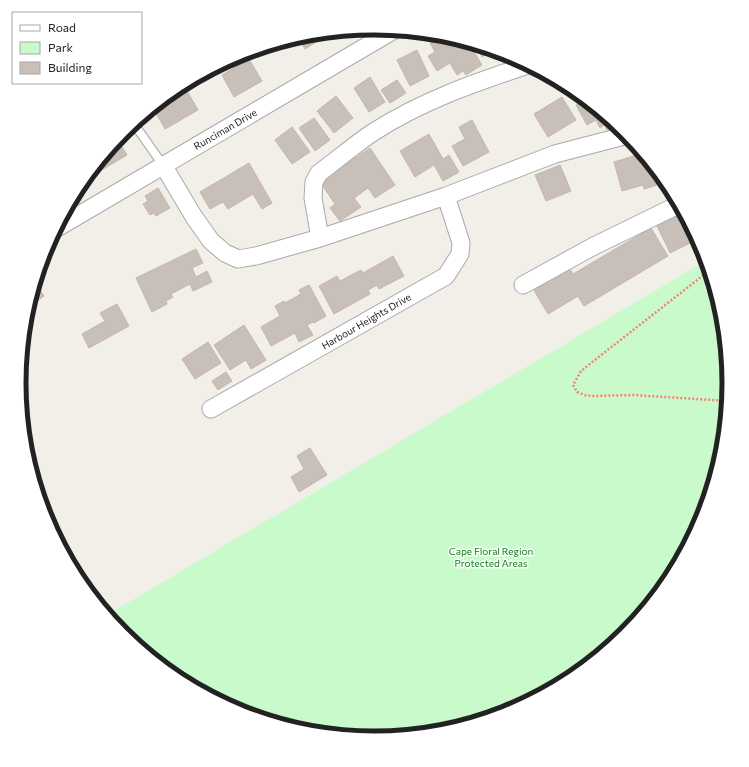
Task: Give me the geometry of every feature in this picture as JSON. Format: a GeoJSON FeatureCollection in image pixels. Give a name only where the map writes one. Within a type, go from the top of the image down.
{"type":"FeatureCollection","features":[{"type":"Feature","properties":{"kind":"street","name":"Runciman Drive"},"geometry":{"type":"LineString","coordinates":[[65,223],[385,35]]}},
{"type":"Feature","properties":{"kind":"street"},"geometry":{"type":"LineString","coordinates":[[320,238],[314,198],[314,182],[319,173],[372,133],[425,104],[472,83],[521,67]]}},
{"type":"Feature","properties":{"kind":"street"},"geometry":{"type":"LineString","coordinates":[[163,165],[194,217],[211,241],[225,253],[238,259],[256,256],[320,238],[446,196],[555,154],[621,137]]}},
{"type":"Feature","properties":{"kind":"street","name":"Harbour Heights Drive"},"geometry":{"type":"LineString","coordinates":[[212,409],[446,276],[460,254],[461,243],[446,196]]}},
{"type":"Feature","properties":{"kind":"street"},"geometry":{"type":"LineString","coordinates":[[524,285],[592,247],[675,207]]}},
{"type":"Feature","properties":{"kind":"lane"},"geometry":{"type":"LineString","coordinates":[[137,129],[163,165]]}},
{"type":"Feature","properties":{"kind":"path"},"geometry":{"type":"LineString","coordinates":[[706,273],[591,362],[581,371],[573,384],[577,392],[585,395],[634,395],[722,401]]}},
{"type":"Feature","properties":{"kind":"green space","name":"Cape Floral Region Protected Areas"},"geometry":{"type":"Polygon","coordinates":[[[702,263],[711,293],[720,338],[723,384],[720,429],[705,496],[687,538],[676,558],[651,596],[637,613],[604,646],[587,660],[549,685],[529,696],[487,714],[442,725],[420,729],[374,732],[329,729],[262,714],[220,696],[200,685],[162,660],[128,630],[111,612],[702,263]]]}},
{"type":"Feature","properties":{"kind":"building"},"geometry":{"type":"Polygon","coordinates":[[[320,40],[305,49],[302,43],[320,40]]]}},
{"type":"Feature","properties":{"kind":"building"},"geometry":{"type":"Polygon","coordinates":[[[434,41],[472,49],[482,65],[466,75],[463,71],[457,75],[450,63],[437,71],[428,56],[435,52],[430,43],[434,41]]]}},
{"type":"Feature","properties":{"kind":"building"},"geometry":{"type":"Polygon","coordinates":[[[417,50],[429,76],[410,86],[397,60],[417,50]]]}},
{"type":"Feature","properties":{"kind":"building"},"geometry":{"type":"Polygon","coordinates":[[[479,51],[488,53],[482,57],[479,51]]]}},
{"type":"Feature","properties":{"kind":"building"},"geometry":{"type":"Polygon","coordinates":[[[249,59],[262,81],[234,97],[222,75],[249,59]]]}},
{"type":"Feature","properties":{"kind":"building"},"geometry":{"type":"Polygon","coordinates":[[[370,77],[385,102],[369,112],[354,88],[370,77]]]}},
{"type":"Feature","properties":{"kind":"building"},"geometry":{"type":"Polygon","coordinates":[[[397,80],[406,93],[390,103],[381,90],[397,80]]]}},
{"type":"Feature","properties":{"kind":"building"},"geometry":{"type":"Polygon","coordinates":[[[187,90],[198,110],[165,129],[155,112],[187,90]]]}},
{"type":"Feature","properties":{"kind":"building"},"geometry":{"type":"Polygon","coordinates":[[[336,96],[353,118],[334,133],[317,111],[336,96]]]}},
{"type":"Feature","properties":{"kind":"building"},"geometry":{"type":"Polygon","coordinates":[[[562,97],[576,120],[548,137],[534,114],[562,97]]]}},
{"type":"Feature","properties":{"kind":"building"},"geometry":{"type":"Polygon","coordinates":[[[579,102],[612,128],[607,130],[604,125],[600,128],[596,120],[587,125],[576,105],[580,103],[579,102]]]}},
{"type":"Feature","properties":{"kind":"building"},"geometry":{"type":"Polygon","coordinates":[[[314,118],[330,140],[315,151],[299,128],[314,118]]]}},
{"type":"Feature","properties":{"kind":"building"},"geometry":{"type":"Polygon","coordinates":[[[472,120],[489,152],[463,166],[452,146],[465,139],[459,127],[472,120]]]}},
{"type":"Feature","properties":{"kind":"building"},"geometry":{"type":"Polygon","coordinates":[[[292,127],[310,152],[292,164],[275,140],[292,127]]]}},
{"type":"Feature","properties":{"kind":"building"},"geometry":{"type":"Polygon","coordinates":[[[429,134],[443,159],[449,155],[459,172],[443,181],[434,165],[415,177],[400,151],[429,134]]]}},
{"type":"Feature","properties":{"kind":"building"},"geometry":{"type":"Polygon","coordinates":[[[121,145],[127,155],[97,173],[121,145]]]}},
{"type":"Feature","properties":{"kind":"building"},"geometry":{"type":"Polygon","coordinates":[[[370,148],[395,185],[375,198],[368,188],[354,198],[361,207],[340,221],[330,208],[335,204],[320,182],[370,148]]]}},
{"type":"Feature","properties":{"kind":"building"},"geometry":{"type":"Polygon","coordinates":[[[638,155],[654,176],[657,185],[644,189],[643,185],[622,191],[614,162],[638,155]]]}},
{"type":"Feature","properties":{"kind":"building"},"geometry":{"type":"Polygon","coordinates":[[[249,163],[272,203],[262,209],[253,194],[228,209],[223,202],[210,209],[200,192],[249,163]]]}},
{"type":"Feature","properties":{"kind":"building"},"geometry":{"type":"Polygon","coordinates":[[[560,165],[571,191],[546,201],[535,175],[560,165]]]}},
{"type":"Feature","properties":{"kind":"building"},"geometry":{"type":"Polygon","coordinates":[[[158,188],[170,208],[156,216],[154,213],[150,215],[143,204],[148,201],[145,196],[158,188]]]}},
{"type":"Feature","properties":{"kind":"building"},"geometry":{"type":"Polygon","coordinates":[[[679,215],[692,242],[670,253],[657,226],[679,215]]]}},
{"type":"Feature","properties":{"kind":"building"},"geometry":{"type":"Polygon","coordinates":[[[651,228],[668,256],[584,306],[578,296],[548,314],[532,287],[568,266],[573,274],[651,228]]]}},
{"type":"Feature","properties":{"kind":"building"},"geometry":{"type":"Polygon","coordinates":[[[196,249],[203,263],[192,268],[196,277],[207,271],[212,282],[193,291],[190,284],[171,294],[173,297],[166,301],[167,304],[152,312],[136,278],[196,249]]]}},
{"type":"Feature","properties":{"kind":"building"},"geometry":{"type":"Polygon","coordinates":[[[393,256],[404,276],[379,289],[377,285],[368,290],[370,294],[334,314],[319,286],[337,276],[340,281],[361,270],[363,273],[393,256]]]}},
{"type":"Feature","properties":{"kind":"building"},"geometry":{"type":"Polygon","coordinates":[[[309,285],[326,316],[307,325],[313,335],[299,342],[295,333],[271,346],[261,327],[280,316],[275,306],[284,301],[285,303],[301,294],[299,290],[309,285]]]}},
{"type":"Feature","properties":{"kind":"building"},"geometry":{"type":"Polygon","coordinates":[[[39,289],[44,296],[36,301],[39,289]]]}},
{"type":"Feature","properties":{"kind":"building"},"geometry":{"type":"Polygon","coordinates":[[[117,304],[129,326],[89,348],[82,334],[105,321],[100,313],[117,304]]]}},
{"type":"Feature","properties":{"kind":"building"},"geometry":{"type":"Polygon","coordinates":[[[244,325],[266,360],[251,369],[246,360],[230,370],[214,345],[244,325]]]}},
{"type":"Feature","properties":{"kind":"building"},"geometry":{"type":"Polygon","coordinates":[[[208,342],[221,363],[195,379],[182,359],[208,342]]]}},
{"type":"Feature","properties":{"kind":"building"},"geometry":{"type":"Polygon","coordinates":[[[226,372],[232,381],[218,390],[212,381],[226,372]]]}},
{"type":"Feature","properties":{"kind":"building"},"geometry":{"type":"Polygon","coordinates":[[[310,448],[327,475],[299,492],[291,477],[304,469],[297,456],[310,448]]]}}]}
